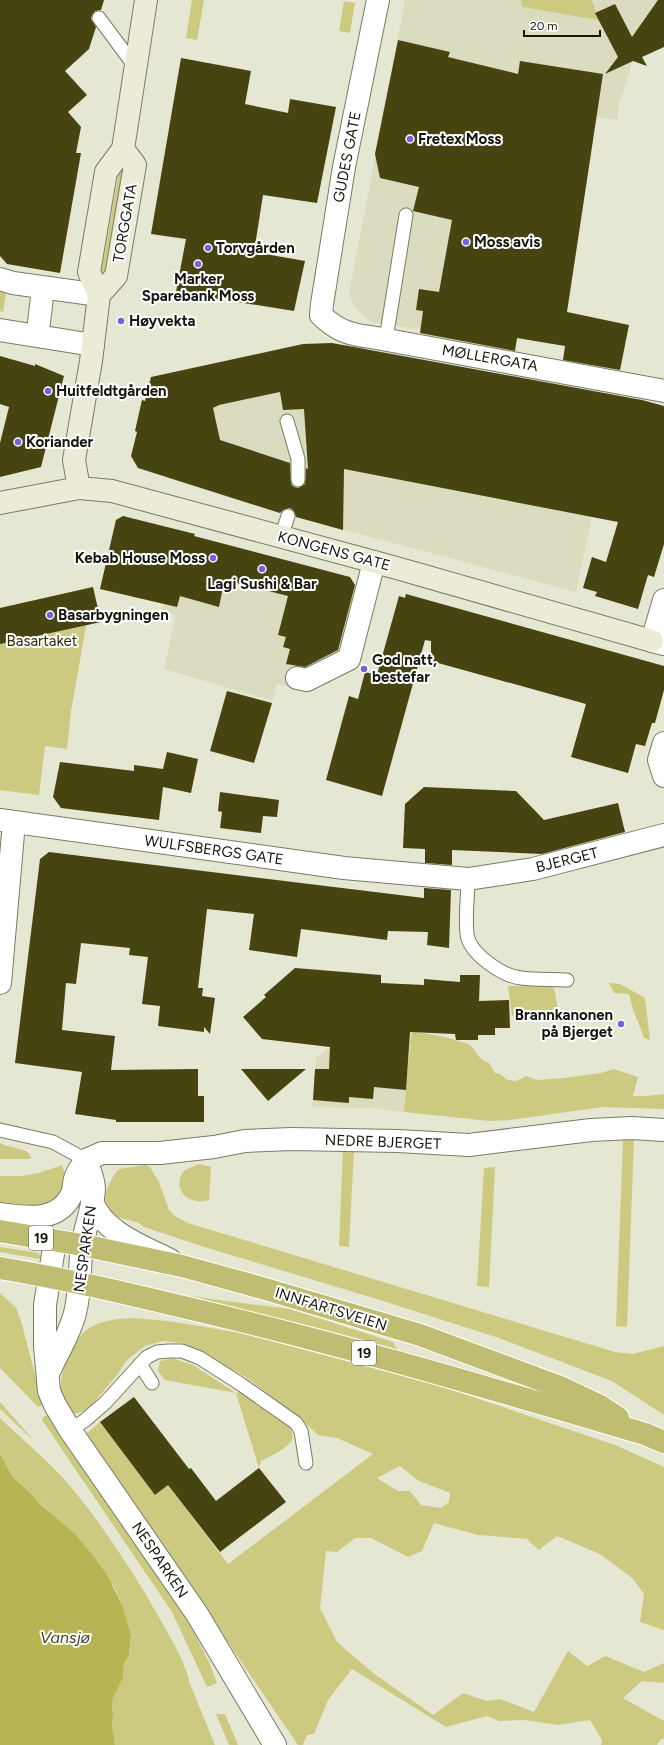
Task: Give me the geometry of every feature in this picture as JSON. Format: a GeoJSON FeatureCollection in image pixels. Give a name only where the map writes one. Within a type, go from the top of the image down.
{"type":"FeatureCollection","features":[{"type":"Feature","properties":{"kind":"highway","name":"INNFARTSVEIEN"},"geometry":{"type":"LineString","coordinates":[[0,1231],[82,1245],[182,1266],[420,1335],[560,1387],[600,1406],[654,1438]]}},
{"type":"Feature","properties":{"kind":"highway","name":"INNFARTSVEIEN"},"geometry":{"type":"LineString","coordinates":[[0,1268],[80,1282],[270,1327],[450,1376],[654,1438]]}},
{"type":"Feature","properties":{"kind":"street","name":"TORGGATA"},"geometry":{"type":"LineString","coordinates":[[99,295],[116,276],[134,173],[135,165],[124,149],[146,0]]}},
{"type":"Feature","properties":{"kind":"street","name":"GUDES GATE"},"geometry":{"type":"LineString","coordinates":[[321,316],[344,167],[378,0]]}},
{"type":"Feature","properties":{"kind":"street"},"geometry":{"type":"LineString","coordinates":[[0,279],[13,283],[43,288],[99,295],[94,345],[74,460],[79,488]]}},
{"type":"Feature","properties":{"kind":"street"},"geometry":{"type":"LineString","coordinates":[[39,323],[43,288]]}},
{"type":"Feature","properties":{"kind":"street","name":"MØLLERGATA"},"geometry":{"type":"LineString","coordinates":[[321,316],[330,324],[358,342],[386,339],[664,390]]}},
{"type":"Feature","properties":{"kind":"street"},"geometry":{"type":"LineString","coordinates":[[0,330],[94,345]]}},
{"type":"Feature","properties":{"kind":"street","name":"KONGENS GATE"},"geometry":{"type":"LineString","coordinates":[[0,503],[79,488],[112,491],[374,562],[658,643]]}},
{"type":"Feature","properties":{"kind":"street"},"geometry":{"type":"LineString","coordinates":[[297,678],[307,680],[349,660],[374,562]]}},
{"type":"Feature","properties":{"kind":"street"},"geometry":{"type":"LineString","coordinates":[[658,643],[664,600]]}},
{"type":"Feature","properties":{"kind":"street"},"geometry":{"type":"LineString","coordinates":[[664,743],[659,760],[664,776]]}},
{"type":"Feature","properties":{"kind":"street"},"geometry":{"type":"LineString","coordinates":[[0,983],[7,821]]}},
{"type":"Feature","properties":{"kind":"street","name":"WULFSBERGS GATE"},"geometry":{"type":"LineString","coordinates":[[7,821],[344,868],[428,875]]}},
{"type":"Feature","properties":{"kind":"street","name":"BJERGET"},"geometry":{"type":"LineString","coordinates":[[428,875],[468,879],[533,869],[664,835]]}},
{"type":"Feature","properties":{"kind":"street","name":"NEDRE BJERGET"},"geometry":{"type":"LineString","coordinates":[[94,1156],[160,1153],[214,1147],[245,1141],[292,1139],[469,1145],[591,1130],[632,1128],[664,1130]]}},
{"type":"Feature","properties":{"kind":"street"},"geometry":{"type":"LineString","coordinates":[[0,1214],[34,1217],[52,1214],[66,1202],[72,1192],[76,1175],[94,1156]]}},
{"type":"Feature","properties":{"kind":"street","name":"NESPARKEN"},"geometry":{"type":"LineString","coordinates":[[48,1375],[68,1334],[75,1313],[80,1282],[82,1245],[94,1188],[94,1156]]}},
{"type":"Feature","properties":{"kind":"street"},"geometry":{"type":"LineString","coordinates":[[92,1201],[94,1207],[104,1221],[113,1229],[182,1266]]}},
{"type":"Feature","properties":{"kind":"street","name":"NESPARKEN"},"geometry":{"type":"LineString","coordinates":[[55,1241],[45,1305],[49,1391],[55,1405],[70,1430],[197,1614],[276,1745]]}},
{"type":"Feature","properties":{"kind":"lane"},"geometry":{"type":"LineString","coordinates":[[99,18],[136,69]]}},
{"type":"Feature","properties":{"kind":"lane"},"geometry":{"type":"LineString","coordinates":[[386,339],[406,215]]}},
{"type":"Feature","properties":{"kind":"lane"},"geometry":{"type":"LineString","coordinates":[[287,421],[298,459],[298,480]]}},
{"type":"Feature","properties":{"kind":"lane"},"geometry":{"type":"LineString","coordinates":[[281,537],[288,516]]}},
{"type":"Feature","properties":{"kind":"lane"},"geometry":{"type":"LineString","coordinates":[[468,879],[467,934],[470,944],[481,956],[498,970],[520,978],[567,980]]}},
{"type":"Feature","properties":{"kind":"lane"},"geometry":{"type":"LineString","coordinates":[[0,1130],[53,1142],[94,1156]]}},
{"type":"Feature","properties":{"kind":"lane"},"geometry":{"type":"LineString","coordinates":[[70,1430],[84,1421],[105,1403],[147,1357],[157,1352],[169,1350],[182,1351],[200,1358],[296,1423],[301,1430],[306,1463]]}},
{"type":"Feature","properties":{"kind":"lane"},"geometry":{"type":"LineString","coordinates":[[140,1364],[152,1383]]}},
{"type":"Feature","properties":{"kind":"shaded area"},"geometry":{"type":"Polygon","coordinates":[[[405,0],[521,0],[522,7],[595,13],[592,0],[664,0],[664,47],[633,61],[619,104],[617,120],[596,117],[562,345],[517,338],[516,344],[371,322],[354,307],[349,294],[405,0]]]}},
{"type":"Feature","properties":{"kind":"shaded area"},"geometry":{"type":"Polygon","coordinates":[[[303,344],[592,516],[576,592],[293,516],[292,517],[168,478],[135,431],[142,400],[145,401],[239,357],[303,344]]]}},
{"type":"Feature","properties":{"kind":"shaded area"},"geometry":{"type":"Polygon","coordinates":[[[125,515],[126,517],[195,534],[194,536],[350,577],[358,591],[342,652],[294,688],[277,684],[273,701],[164,669],[176,615],[163,611],[164,604],[101,589],[108,562],[106,561],[115,524],[114,521],[125,515]]]}},
{"type":"Feature","properties":{"kind":"shaded area"},"geometry":{"type":"Polygon","coordinates":[[[357,1023],[378,1023],[412,1032],[404,1112],[372,1108],[312,1107],[316,1058],[357,1023]]]}},
{"type":"Feature","properties":{"kind":"green space"},"geometry":{"type":"Polygon","coordinates":[[[192,0],[204,0],[197,40],[186,38],[192,0]]]}},
{"type":"Feature","properties":{"kind":"green space"},"geometry":{"type":"Polygon","coordinates":[[[521,0],[592,0],[599,20],[522,7],[521,0]]]}},
{"type":"Feature","properties":{"kind":"green space"},"geometry":{"type":"Polygon","coordinates":[[[344,1],[355,3],[350,33],[339,31],[344,1]]]}},
{"type":"Feature","properties":{"kind":"green space"},"geometry":{"type":"Polygon","coordinates":[[[126,159],[107,273],[104,275],[101,273],[120,166],[126,159]]]}},
{"type":"Feature","properties":{"kind":"green space"},"geometry":{"type":"Polygon","coordinates":[[[0,289],[6,293],[3,312],[0,311],[0,289]]]}},
{"type":"Feature","properties":{"kind":"green space","name":"Basartaket"},"geometry":{"type":"Polygon","coordinates":[[[93,587],[71,711],[67,749],[45,746],[39,795],[0,790],[0,608],[93,587]]]}},
{"type":"Feature","properties":{"kind":"green space"},"geometry":{"type":"Polygon","coordinates":[[[609,983],[620,984],[645,998],[650,1040],[644,1038],[629,994],[614,993],[609,983]]]}},
{"type":"Feature","properties":{"kind":"green space"},"geometry":{"type":"Polygon","coordinates":[[[549,985],[554,988],[558,1009],[522,1013],[512,1016],[508,986],[549,985]]]}},
{"type":"Feature","properties":{"kind":"green space"},"geometry":{"type":"Polygon","coordinates":[[[412,1032],[441,1036],[468,1044],[473,1048],[479,1057],[489,1063],[495,1073],[500,1074],[507,1080],[516,1081],[526,1076],[537,1080],[563,1078],[601,1073],[614,1069],[638,1077],[633,1096],[664,1094],[664,1109],[603,1107],[510,1120],[490,1121],[404,1112],[412,1032]]]}},
{"type":"Feature","properties":{"kind":"green space"},"geometry":{"type":"Polygon","coordinates":[[[623,1140],[634,1140],[627,1327],[616,1326],[623,1140]]]}},
{"type":"Feature","properties":{"kind":"green space"},"geometry":{"type":"Polygon","coordinates":[[[0,1143],[23,1150],[30,1154],[31,1158],[0,1159],[0,1143]]]}},
{"type":"Feature","properties":{"kind":"green space"},"geometry":{"type":"Polygon","coordinates":[[[343,1149],[354,1150],[349,1247],[339,1246],[343,1149]]]}},
{"type":"Feature","properties":{"kind":"green space"},"geometry":{"type":"Polygon","coordinates":[[[199,1164],[211,1167],[209,1200],[191,1200],[183,1194],[181,1190],[181,1175],[184,1171],[199,1164]]]}},
{"type":"Feature","properties":{"kind":"green space"},"geometry":{"type":"Polygon","coordinates":[[[62,1165],[65,1175],[65,1183],[63,1190],[53,1202],[46,1206],[28,1210],[0,1206],[0,1176],[21,1176],[39,1173],[62,1165]]]}},
{"type":"Feature","properties":{"kind":"green space"},"geometry":{"type":"Polygon","coordinates":[[[145,1165],[150,1167],[159,1182],[169,1210],[176,1217],[188,1223],[615,1352],[633,1354],[664,1346],[664,1415],[612,1381],[499,1338],[380,1300],[201,1246],[144,1227],[141,1224],[121,1218],[111,1213],[105,1202],[108,1188],[115,1174],[119,1169],[145,1165]]]}},
{"type":"Feature","properties":{"kind":"green space"},"geometry":{"type":"Polygon","coordinates":[[[495,1167],[489,1287],[477,1286],[484,1168],[495,1167]]]}},
{"type":"Feature","properties":{"kind":"green space"},"geometry":{"type":"Polygon","coordinates":[[[0,1247],[38,1253],[41,1257],[39,1259],[0,1252],[0,1247]]]}},
{"type":"Feature","properties":{"kind":"green space"},"geometry":{"type":"Polygon","coordinates":[[[122,1281],[181,1295],[173,1294],[122,1281]]]}},
{"type":"Feature","properties":{"kind":"green space"},"geometry":{"type":"Polygon","coordinates":[[[0,1293],[16,1308],[21,1321],[43,1405],[38,1407],[0,1368],[0,1293]]]}},
{"type":"Feature","properties":{"kind":"green space"},"geometry":{"type":"Polygon","coordinates":[[[181,1295],[290,1309],[393,1342],[397,1349],[307,1325],[181,1295]]]}},
{"type":"Feature","properties":{"kind":"green space"},"geometry":{"type":"Polygon","coordinates":[[[131,1318],[168,1321],[241,1333],[437,1385],[615,1445],[664,1467],[664,1630],[640,1622],[644,1594],[632,1578],[600,1554],[557,1536],[539,1550],[527,1539],[478,1535],[434,1523],[422,1551],[408,1557],[371,1538],[355,1538],[337,1552],[326,1551],[320,1608],[337,1642],[373,1673],[433,1715],[463,1693],[487,1701],[500,1699],[534,1712],[568,1651],[587,1666],[605,1656],[644,1672],[664,1663],[664,1683],[642,1681],[623,1698],[664,1721],[664,1739],[661,1739],[657,1745],[601,1745],[602,1740],[590,1720],[559,1725],[524,1720],[499,1721],[487,1716],[446,1727],[352,1669],[328,1700],[314,1734],[307,1735],[303,1745],[298,1745],[86,1434],[100,1422],[155,1495],[168,1485],[228,1564],[373,1454],[337,1438],[318,1435],[301,1419],[247,1378],[225,1367],[199,1350],[182,1343],[163,1341],[145,1346],[127,1360],[117,1375],[87,1409],[76,1414],[68,1412],[61,1391],[61,1382],[65,1363],[74,1344],[87,1330],[99,1323],[131,1318]],[[400,1466],[377,1478],[398,1491],[410,1491],[421,1505],[441,1508],[449,1502],[450,1493],[419,1481],[400,1466]]]}},
{"type":"Feature","properties":{"kind":"green space"},"geometry":{"type":"Polygon","coordinates":[[[172,1358],[193,1365],[236,1393],[165,1380],[158,1371],[160,1361],[172,1358]]]}},
{"type":"Feature","properties":{"kind":"green space"},"geometry":{"type":"Polygon","coordinates":[[[243,1392],[265,1406],[289,1427],[292,1434],[292,1440],[290,1443],[278,1452],[261,1461],[259,1468],[236,1393],[243,1392]]]}},
{"type":"Feature","properties":{"kind":"green space"},"geometry":{"type":"Polygon","coordinates":[[[0,1402],[36,1443],[0,1409],[0,1402]]]}},
{"type":"Feature","properties":{"kind":"green space"},"geometry":{"type":"Polygon","coordinates":[[[49,1415],[186,1617],[209,1662],[217,1683],[207,1687],[172,1612],[42,1420],[44,1416],[49,1415]]]}},
{"type":"Feature","properties":{"kind":"green space"},"geometry":{"type":"Polygon","coordinates":[[[0,1418],[70,1486],[122,1556],[151,1603],[177,1650],[215,1745],[115,1745],[112,1726],[113,1698],[123,1678],[124,1663],[129,1655],[131,1635],[123,1607],[114,1587],[51,1514],[13,1477],[0,1454],[0,1418]]]}},
{"type":"Feature","properties":{"kind":"green space"},"geometry":{"type":"Polygon","coordinates":[[[216,1714],[225,1714],[238,1745],[229,1745],[216,1714]]]}},
{"type":"Feature","properties":{"kind":"water","name":"Vansjø"},"geometry":{"type":"Polygon","coordinates":[[[0,1454],[13,1477],[42,1506],[74,1533],[94,1557],[107,1575],[123,1607],[131,1635],[129,1655],[124,1663],[123,1678],[113,1698],[112,1726],[115,1745],[0,1745],[0,1454]]]}},
{"type":"Feature","properties":{"kind":"building"},"geometry":{"type":"Polygon","coordinates":[[[0,0],[104,0],[101,10],[95,11],[92,15],[91,19],[96,27],[89,49],[65,71],[87,95],[68,112],[81,127],[76,153],[81,153],[60,273],[7,264],[0,256],[0,0]]]}},
{"type":"Feature","properties":{"kind":"building"},"geometry":{"type":"Polygon","coordinates":[[[658,0],[664,0],[664,47],[642,57],[647,66],[633,61],[605,74],[618,57],[595,13],[615,4],[632,37],[658,0]]]}},
{"type":"Feature","properties":{"kind":"building"},"geometry":{"type":"Polygon","coordinates":[[[398,40],[450,52],[448,57],[518,74],[520,61],[603,74],[567,312],[629,325],[620,370],[563,360],[565,346],[517,338],[515,351],[420,333],[423,311],[416,310],[419,289],[439,292],[452,220],[413,211],[419,187],[380,178],[375,154],[398,40]]]}},
{"type":"Feature","properties":{"kind":"building"},"geometry":{"type":"Polygon","coordinates":[[[181,58],[251,71],[245,104],[288,113],[290,99],[336,107],[317,203],[263,195],[254,252],[305,261],[294,311],[176,292],[186,239],[151,234],[181,58]]]}},
{"type":"Feature","properties":{"kind":"building"},"geometry":{"type":"Polygon","coordinates":[[[332,343],[642,400],[664,406],[664,544],[654,577],[648,575],[638,609],[595,596],[597,592],[583,588],[592,557],[606,562],[618,522],[344,469],[343,530],[296,517],[294,511],[290,508],[283,510],[280,513],[138,468],[131,456],[137,432],[135,431],[142,400],[145,401],[151,377],[303,344],[332,343]],[[280,392],[219,405],[213,408],[220,440],[290,463],[291,484],[298,488],[305,484],[306,468],[308,469],[304,409],[283,410],[280,392]]]}},
{"type":"Feature","properties":{"kind":"building"},"geometry":{"type":"Polygon","coordinates":[[[0,356],[35,366],[35,364],[64,376],[41,467],[0,477],[0,443],[9,407],[0,404],[0,356]]]}},
{"type":"Feature","properties":{"kind":"building"},"geometry":{"type":"Polygon","coordinates":[[[123,516],[195,534],[194,536],[350,577],[355,585],[338,650],[305,667],[286,664],[290,649],[283,647],[286,637],[278,635],[288,596],[233,582],[230,594],[222,592],[219,607],[180,596],[177,607],[100,589],[116,520],[123,516]]]}},
{"type":"Feature","properties":{"kind":"building","name":"Basarbygningen"},"geometry":{"type":"Polygon","coordinates":[[[93,587],[101,622],[0,644],[0,608],[93,587]]]}},
{"type":"Feature","properties":{"kind":"building"},"geometry":{"type":"Polygon","coordinates":[[[406,594],[664,666],[664,690],[655,723],[652,723],[645,746],[636,744],[628,773],[571,757],[586,704],[431,661],[431,641],[425,640],[382,796],[326,780],[349,696],[358,699],[365,672],[377,675],[399,596],[405,598],[406,594]]]}},
{"type":"Feature","properties":{"kind":"building"},"geometry":{"type":"Polygon","coordinates":[[[227,691],[272,703],[254,763],[210,751],[227,691]]]}},
{"type":"Feature","properties":{"kind":"building"},"geometry":{"type":"Polygon","coordinates":[[[167,752],[198,759],[191,793],[163,787],[159,820],[61,808],[53,797],[60,762],[134,771],[134,765],[163,769],[167,752]]]}},
{"type":"Feature","properties":{"kind":"building"},"geometry":{"type":"Polygon","coordinates":[[[424,787],[516,791],[544,820],[618,803],[625,832],[542,854],[452,850],[452,865],[425,863],[425,849],[403,848],[405,804],[424,787]]]}},
{"type":"Feature","properties":{"kind":"building"},"geometry":{"type":"Polygon","coordinates":[[[220,792],[279,800],[277,817],[263,816],[261,833],[220,828],[222,812],[218,811],[220,792]]]}},
{"type":"Feature","properties":{"kind":"building"},"geometry":{"type":"Polygon","coordinates":[[[49,852],[424,898],[424,888],[451,890],[449,948],[427,945],[428,932],[388,931],[387,940],[301,929],[297,957],[249,950],[254,914],[207,909],[198,988],[203,988],[202,996],[215,998],[210,1034],[204,1027],[204,1032],[158,1026],[160,1006],[142,1004],[148,957],[129,955],[130,948],[81,943],[76,984],[66,983],[62,1030],[115,1036],[111,1070],[198,1069],[198,1096],[204,1096],[204,1122],[116,1122],[116,1120],[75,1114],[82,1072],[15,1063],[40,859],[49,852]]]}},
{"type":"Feature","properties":{"kind":"building"},"geometry":{"type":"Polygon","coordinates":[[[295,968],[381,975],[381,983],[424,985],[424,979],[460,982],[460,975],[480,975],[479,1001],[509,1000],[510,1028],[495,1028],[495,1035],[478,1035],[478,1040],[456,1040],[455,1034],[410,1032],[406,1090],[374,1087],[373,1099],[349,1097],[349,1103],[313,1100],[315,1069],[329,1069],[330,1047],[262,1039],[243,1017],[266,997],[264,995],[295,968]]]}},
{"type":"Feature","properties":{"kind":"building"},"geometry":{"type":"Polygon","coordinates":[[[241,1069],[306,1069],[268,1101],[241,1069]]]}},
{"type":"Feature","properties":{"kind":"building"},"geometry":{"type":"Polygon","coordinates":[[[134,1397],[189,1469],[191,1468],[216,1501],[259,1468],[286,1502],[220,1552],[168,1485],[155,1495],[100,1422],[134,1397]]]}},
{"type":"Feature","properties":{"kind":"place","name":"Fretex Moss"},"geometry":{"type":"Point","coordinates":[410,139]}},
{"type":"Feature","properties":{"kind":"place","name":"Moss avis"},"geometry":{"type":"Point","coordinates":[466,242]}},
{"type":"Feature","properties":{"kind":"place","name":"Torvgården"},"geometry":{"type":"Point","coordinates":[208,248]}},
{"type":"Feature","properties":{"kind":"place","name":"Marker Sparebank Moss"},"geometry":{"type":"Point","coordinates":[198,264]}},
{"type":"Feature","properties":{"kind":"place","name":"Høyvekta"},"geometry":{"type":"Point","coordinates":[121,321]}},
{"type":"Feature","properties":{"kind":"place","name":"Huitfeldtgården"},"geometry":{"type":"Point","coordinates":[48,391]}},
{"type":"Feature","properties":{"kind":"place","name":"Koriander"},"geometry":{"type":"Point","coordinates":[18,442]}},
{"type":"Feature","properties":{"kind":"place","name":"Kebab House Moss"},"geometry":{"type":"Point","coordinates":[213,558]}},
{"type":"Feature","properties":{"kind":"place","name":"Lagi Sushi & Bar"},"geometry":{"type":"Point","coordinates":[262,569]}},
{"type":"Feature","properties":{"kind":"place","name":"Basarbygningen"},"geometry":{"type":"Point","coordinates":[50,615]}},
{"type":"Feature","properties":{"kind":"place","name":"God natt, bestefar"},"geometry":{"type":"Point","coordinates":[364,669]}},
{"type":"Feature","properties":{"kind":"place","name":"Brannkanonen på Bjerget"},"geometry":{"type":"Point","coordinates":[621,1024]}}]}
